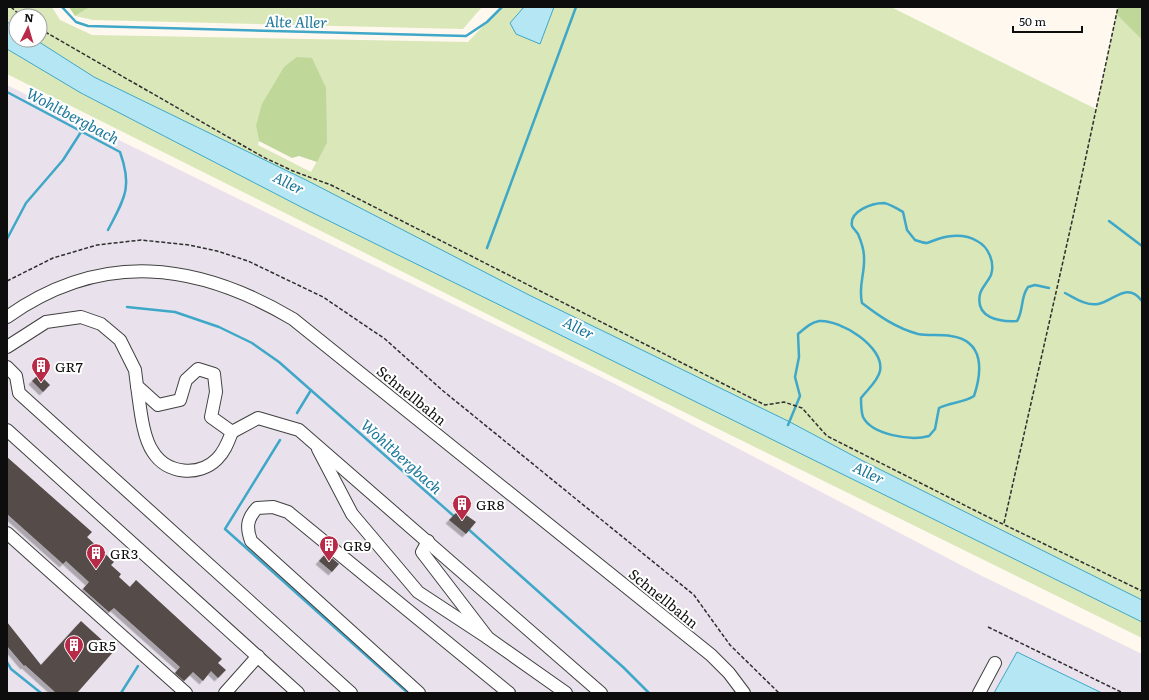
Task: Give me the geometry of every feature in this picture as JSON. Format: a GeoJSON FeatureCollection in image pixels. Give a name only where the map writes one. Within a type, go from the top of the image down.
{"type":"FeatureCollection","features":[{"type":"Feature","properties":{"kind":"street","name":"Schnellbahn"},"geometry":{"type":"LineString","coordinates":[[7,317],[26,304],[79,280],[114,272],[164,272],[200,278],[233,288],[264,302],[293,319],[711,655],[729,673],[744,693]]}},
{"type":"Feature","properties":{"kind":"street"},"geometry":{"type":"LineString","coordinates":[[7,348],[46,322],[81,317],[101,324],[120,340],[135,370],[142,418],[153,452],[172,468],[188,471],[201,469],[216,460],[226,448],[232,432],[258,418],[299,430],[428,541],[600,693]]}},
{"type":"Feature","properties":{"kind":"street"},"geometry":{"type":"LineString","coordinates":[[7,367],[16,376],[19,392],[351,693]]}},
{"type":"Feature","properties":{"kind":"street"},"geometry":{"type":"LineString","coordinates":[[142,418],[158,405],[180,400],[186,380],[198,369],[214,374],[216,392],[211,417],[232,432]]}},
{"type":"Feature","properties":{"kind":"street"},"geometry":{"type":"LineString","coordinates":[[137,386],[158,405]]}},
{"type":"Feature","properties":{"kind":"street"},"geometry":{"type":"LineString","coordinates":[[7,430],[298,693]]}},
{"type":"Feature","properties":{"kind":"street"},"geometry":{"type":"LineString","coordinates":[[315,443],[352,514],[418,592],[488,638],[566,693]]}},
{"type":"Feature","properties":{"kind":"street"},"geometry":{"type":"LineString","coordinates":[[419,693],[251,541],[247,532],[248,518],[257,508],[273,506],[288,512],[509,693]]}},
{"type":"Feature","properties":{"kind":"street"},"geometry":{"type":"LineString","coordinates":[[7,533],[186,693]]}},
{"type":"Feature","properties":{"kind":"street"},"geometry":{"type":"LineString","coordinates":[[428,541],[422,552],[488,638]]}},
{"type":"Feature","properties":{"kind":"street"},"geometry":{"type":"LineString","coordinates":[[225,693],[258,656]]}},
{"type":"Feature","properties":{"kind":"street"},"geometry":{"type":"LineString","coordinates":[[979,693],[995,663]]}},
{"type":"Feature","properties":{"kind":"path"},"geometry":{"type":"LineString","coordinates":[[1004,523],[1073,217],[1118,7]]}},
{"type":"Feature","properties":{"kind":"path"},"geometry":{"type":"LineString","coordinates":[[48,34],[263,157],[293,171],[331,185],[765,405],[784,402],[802,408],[827,436],[1142,591]]}},
{"type":"Feature","properties":{"kind":"path"},"geometry":{"type":"LineString","coordinates":[[988,627],[1123,693]]}},
{"type":"Feature","properties":{"kind":"shaded area"},"geometry":{"type":"Polygon","coordinates":[[[7,85],[613,383],[980,575],[1142,654],[1142,693],[7,693],[7,85]]]}},
{"type":"Feature","properties":{"kind":"green space"},"geometry":{"type":"Polygon","coordinates":[[[7,7],[52,7],[60,20],[92,35],[468,42],[501,7],[891,7],[1096,109],[1116,14],[1142,40],[1142,638],[621,381],[7,74],[7,7]],[[256,126],[259,141],[258,145],[311,172],[327,143],[256,126]]]}},
{"type":"Feature","properties":{"kind":"green space"},"geometry":{"type":"Polygon","coordinates":[[[69,7],[90,7],[75,16],[69,7]]]}},
{"type":"Feature","properties":{"kind":"green space"},"geometry":{"type":"Polygon","coordinates":[[[90,7],[482,7],[463,29],[93,20],[75,16],[90,7]]]}},
{"type":"Feature","properties":{"kind":"green space"},"geometry":{"type":"Polygon","coordinates":[[[1118,7],[1142,7],[1142,40],[1116,14],[1118,7]]]}},
{"type":"Feature","properties":{"kind":"green space"},"geometry":{"type":"Polygon","coordinates":[[[297,57],[312,58],[326,88],[327,143],[317,162],[299,156],[292,158],[259,141],[256,126],[262,104],[284,67],[297,57]]]}},
{"type":"Feature","properties":{"kind":"water"},"geometry":{"type":"Polygon","coordinates":[[[524,7],[554,7],[540,44],[516,34],[510,23],[524,7]]]}},
{"type":"Feature","properties":{"kind":"water","name":"Aller"},"geometry":{"type":"Polygon","coordinates":[[[7,22],[8,48],[48,48],[94,77],[308,181],[529,295],[790,422],[863,461],[1142,600],[1142,622],[305,209],[81,93],[7,49],[7,22]]]}},
{"type":"Feature","properties":{"kind":"water"},"geometry":{"type":"Polygon","coordinates":[[[1017,652],[1102,693],[994,693],[1017,652]]]}},
{"type":"Feature","properties":{"kind":"building","name":"GR7"},"geometry":{"type":"Polygon","coordinates":[[[39,374],[50,385],[43,392],[32,381],[39,374]]]}},
{"type":"Feature","properties":{"kind":"building","name":"GR3"},"geometry":{"type":"Polygon","coordinates":[[[7,457],[92,532],[87,537],[114,562],[111,565],[121,574],[119,577],[130,587],[136,580],[222,659],[218,663],[226,670],[218,678],[211,671],[203,681],[193,672],[184,681],[175,673],[180,667],[114,608],[109,612],[83,589],[89,582],[66,561],[63,564],[7,514],[7,457]]]}},
{"type":"Feature","properties":{"kind":"building","name":"GR8"},"geometry":{"type":"Polygon","coordinates":[[[459,510],[476,522],[466,534],[449,520],[459,510]]]}},
{"type":"Feature","properties":{"kind":"building","name":"GR9"},"geometry":{"type":"Polygon","coordinates":[[[326,553],[339,564],[332,572],[319,561],[326,553]]]}},
{"type":"Feature","properties":{"kind":"building","name":"GR5"},"geometry":{"type":"Polygon","coordinates":[[[81,621],[114,651],[77,693],[56,693],[25,665],[24,666],[7,646],[7,622],[41,665],[81,621]]]}},
{"type":"Feature","properties":{"kind":"waterway","name":"Alte Aller"},"geometry":{"type":"LineString","coordinates":[[62,7],[76,22],[88,26],[466,36],[487,22],[502,7]]}},
{"type":"Feature","properties":{"kind":"waterway"},"geometry":{"type":"LineString","coordinates":[[487,248],[576,7]]}},
{"type":"Feature","properties":{"kind":"waterway","name":"Wohltbergbach"},"geometry":{"type":"LineString","coordinates":[[7,92],[120,152],[126,175],[125,193],[108,230]]}},
{"type":"Feature","properties":{"kind":"waterway"},"geometry":{"type":"LineString","coordinates":[[7,239],[26,203],[63,160],[81,132]]}},
{"type":"Feature","properties":{"kind":"waterway"},"geometry":{"type":"LineString","coordinates":[[788,425],[800,396],[795,377],[799,357],[798,334],[810,324],[819,321],[828,322],[849,330],[859,336],[876,353],[880,362],[879,375],[861,398],[861,410],[863,417],[868,423],[883,432],[912,438],[929,436],[935,429],[939,408],[974,396],[979,377],[979,368],[978,359],[970,344],[962,339],[951,336],[922,335],[902,328],[888,321],[862,303],[861,291],[864,263],[863,251],[858,234],[852,226],[854,216],[862,209],[879,203],[889,204],[903,212],[907,230],[915,240],[921,242],[927,243],[943,238],[958,236],[968,237],[985,247],[990,256],[992,270],[990,278],[981,291],[979,302],[981,308],[990,317],[1003,321],[1017,321],[1021,313],[1024,295],[1028,287],[1035,285],[1049,288]]}},
{"type":"Feature","properties":{"kind":"waterway"},"geometry":{"type":"LineString","coordinates":[[1109,221],[1142,246]]}},
{"type":"Feature","properties":{"kind":"waterway"},"geometry":{"type":"LineString","coordinates":[[1065,293],[1089,304],[1098,304],[1126,292],[1136,295],[1142,301]]}},
{"type":"Feature","properties":{"kind":"waterway","name":"Wohltbergbach"},"geometry":{"type":"LineString","coordinates":[[127,307],[175,312],[219,327],[252,343],[279,362],[456,518]]}},
{"type":"Feature","properties":{"kind":"waterway"},"geometry":{"type":"LineString","coordinates":[[297,413],[311,390]]}},
{"type":"Feature","properties":{"kind":"waterway"},"geometry":{"type":"LineString","coordinates":[[280,440],[225,529],[408,693]]}},
{"type":"Feature","properties":{"kind":"waterway","name":"Wohltbergbach"},"geometry":{"type":"LineString","coordinates":[[467,528],[623,667],[649,693]]}},
{"type":"Feature","properties":{"kind":"waterway"},"geometry":{"type":"LineString","coordinates":[[7,662],[11,669],[41,693]]}},
{"type":"Feature","properties":{"kind":"waterway"},"geometry":{"type":"LineString","coordinates":[[121,693],[138,666]]}},
{"type":"Feature","properties":{"kind":"place","name":"GR7"},"geometry":{"type":"Point","coordinates":[41,383]}},
{"type":"Feature","properties":{"kind":"place","name":"GR8"},"geometry":{"type":"Point","coordinates":[462,521]}},
{"type":"Feature","properties":{"kind":"place","name":"GR9"},"geometry":{"type":"Point","coordinates":[329,562]}},
{"type":"Feature","properties":{"kind":"place","name":"GR3"},"geometry":{"type":"Point","coordinates":[96,570]}},
{"type":"Feature","properties":{"kind":"place","name":"GR5"},"geometry":{"type":"Point","coordinates":[74,662]}}]}
